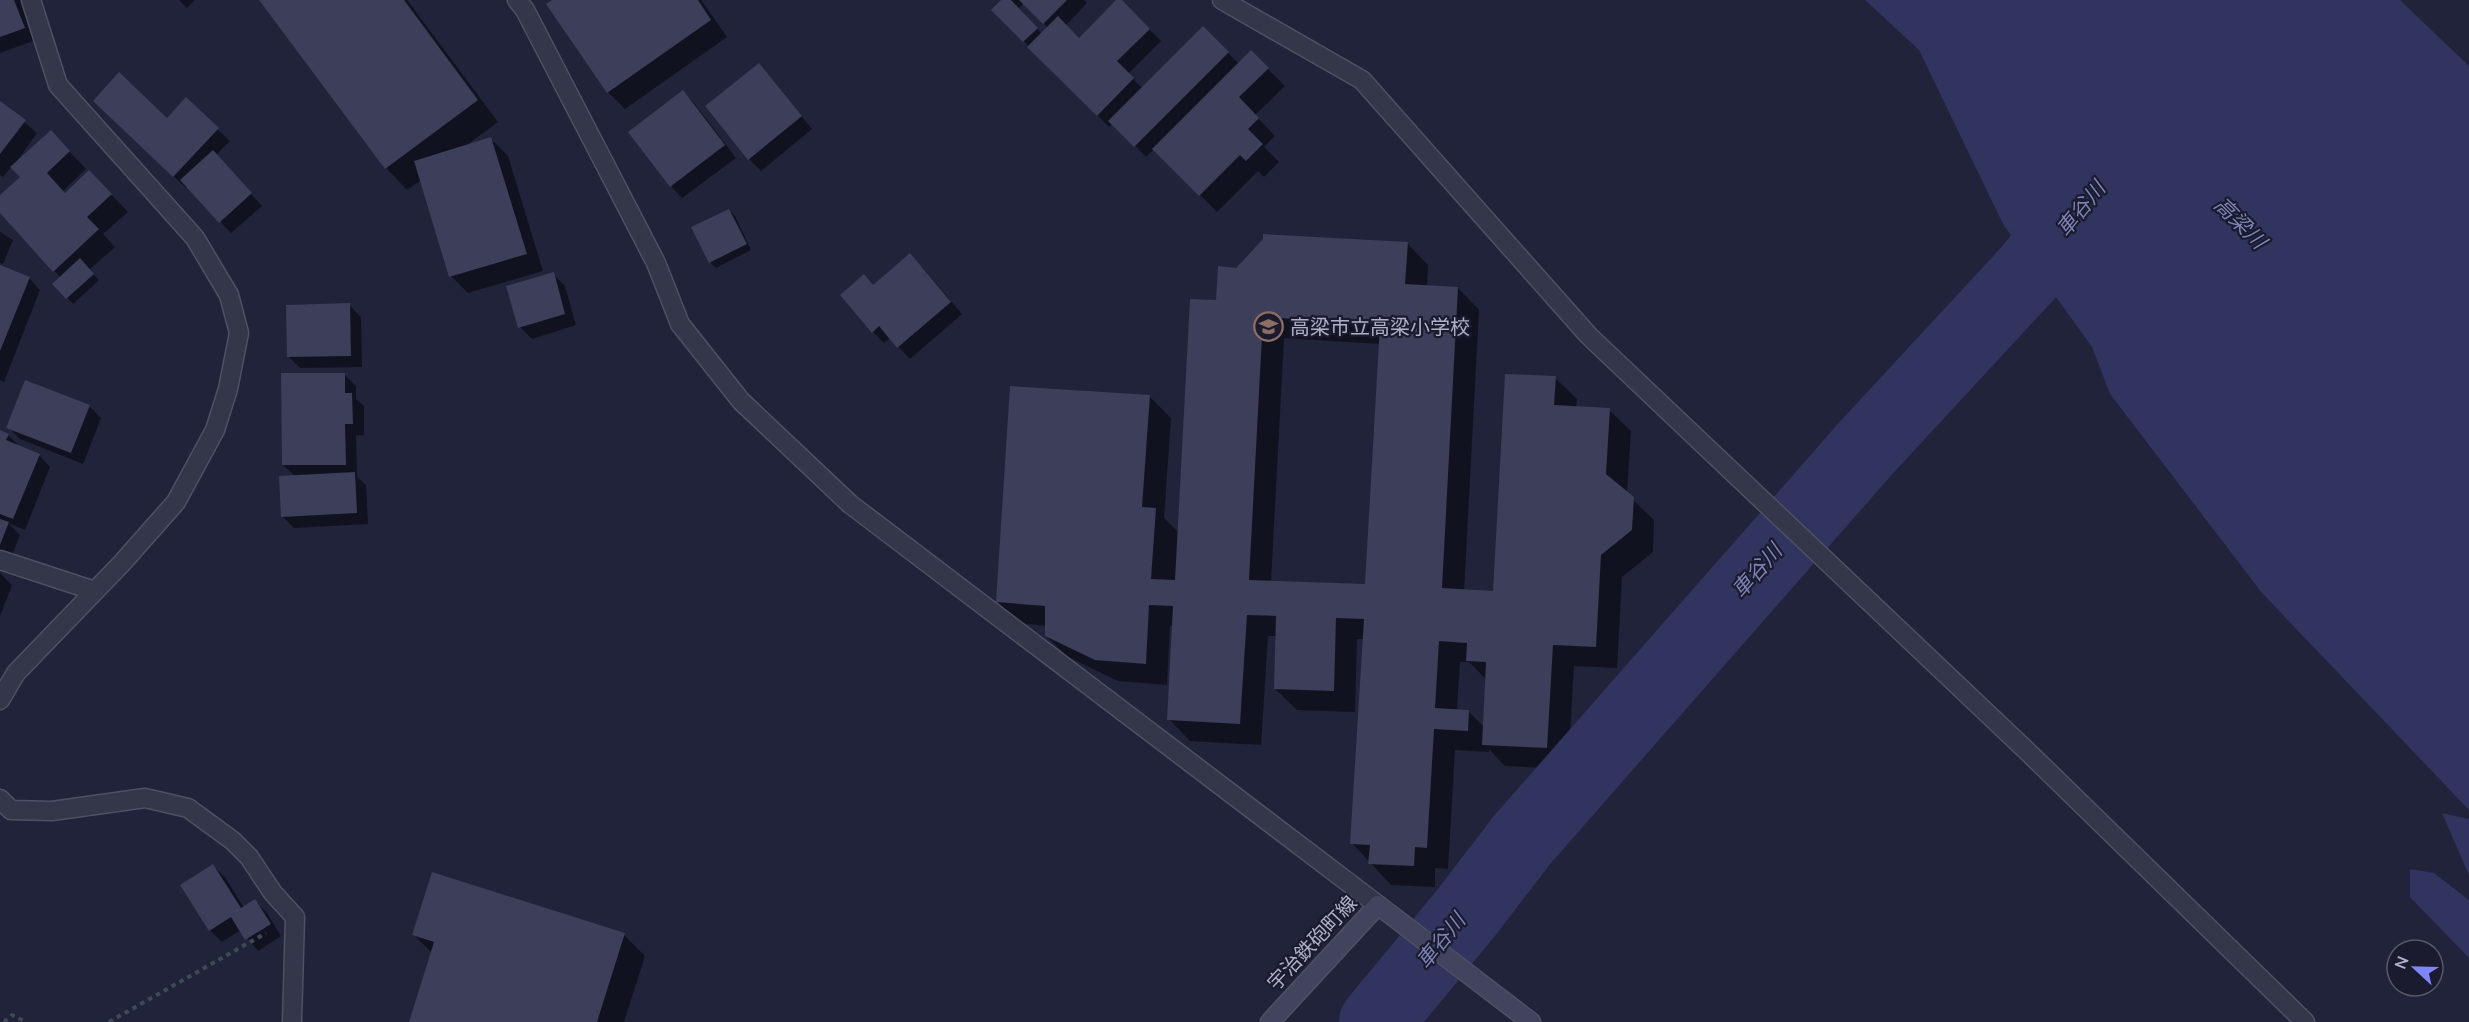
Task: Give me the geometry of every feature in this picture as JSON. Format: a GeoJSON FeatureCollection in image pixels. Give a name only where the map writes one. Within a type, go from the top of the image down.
{"type":"FeatureCollection","features":[{"type":"Feature","properties":{"kind":"main road","name":"宇治鉄砲町線"},"geometry":{"type":"LineString","coordinates":[[1270,1022],[1378,905],[1531,1022]]}},
{"type":"Feature","properties":{"kind":"street"},"geometry":{"type":"LineString","coordinates":[[0,700],[16,673],[176,502],[215,430],[228,389],[238,333],[229,295],[195,238],[58,85],[31,0]]}},
{"type":"Feature","properties":{"kind":"street"},"geometry":{"type":"LineString","coordinates":[[517,0],[525,10],[656,263],[680,324],[741,401],[850,504],[1378,905]]}},
{"type":"Feature","properties":{"kind":"street"},"geometry":{"type":"LineString","coordinates":[[1222,0],[1362,80],[1589,336],[2028,752],[2305,1022]]}},
{"type":"Feature","properties":{"kind":"street"},"geometry":{"type":"LineString","coordinates":[[0,560],[94,591]]}},
{"type":"Feature","properties":{"kind":"street"},"geometry":{"type":"LineString","coordinates":[[0,799],[11,810],[52,811],[145,798],[188,808],[232,841],[249,857],[273,893],[296,917],[292,1022]]}},
{"type":"Feature","properties":{"kind":"path"},"geometry":{"type":"LineString","coordinates":[[109,1022],[296,917]]}},
{"type":"Feature","properties":{"kind":"path"},"geometry":{"type":"LineString","coordinates":[[4,1022],[12,1016],[26,1022]]}},
{"type":"Feature","properties":{"kind":"water","name":"高梁川"},"geometry":{"type":"Polygon","coordinates":[[[1865,0],[2400,0],[2469,66],[2469,810],[2262,593],[2110,394],[2092,347],[2003,224],[1919,50],[1865,0]]]}},
{"type":"Feature","properties":{"kind":"water"},"geometry":{"type":"Polygon","coordinates":[[[2442,813],[2469,819],[2469,875],[2442,813]]]}},
{"type":"Feature","properties":{"kind":"water"},"geometry":{"type":"Polygon","coordinates":[[[2410,869],[2434,873],[2469,900],[2469,958],[2410,897],[2410,869]]]}},
{"type":"Feature","properties":{"kind":"building"},"geometry":{"type":"Polygon","coordinates":[[[0,0],[14,0],[25,28],[0,37],[0,0]]]}},
{"type":"Feature","properties":{"kind":"building"},"geometry":{"type":"Polygon","coordinates":[[[259,0],[404,0],[478,100],[385,169],[259,0]]]}},
{"type":"Feature","properties":{"kind":"building"},"geometry":{"type":"Polygon","coordinates":[[[552,0],[698,0],[711,20],[607,93],[546,4],[552,0]]]}},
{"type":"Feature","properties":{"kind":"building"},"geometry":{"type":"Polygon","coordinates":[[[1001,0],[1011,0],[1038,28],[1023,42],[991,10],[1001,0]]]}},
{"type":"Feature","properties":{"kind":"building"},"geometry":{"type":"Polygon","coordinates":[[[1019,0],[1067,0],[1043,24],[1019,0]]]}},
{"type":"Feature","properties":{"kind":"building"},"geometry":{"type":"Polygon","coordinates":[[[1116,0],[1122,0],[1150,29],[1117,61],[1134,78],[1097,116],[1027,47],[1058,16],[1079,38],[1116,0]]]}},
{"type":"Feature","properties":{"kind":"building"},"geometry":{"type":"Polygon","coordinates":[[[1203,26],[1229,52],[1134,147],[1108,121],[1203,26]]]}},
{"type":"Feature","properties":{"kind":"building"},"geometry":{"type":"Polygon","coordinates":[[[1251,50],[1269,68],[1239,97],[1259,118],[1248,129],[1263,144],[1246,161],[1240,155],[1199,196],[1152,149],[1251,50]]]}},
{"type":"Feature","properties":{"kind":"building"},"geometry":{"type":"Polygon","coordinates":[[[759,63],[802,116],[748,160],[705,106],[759,63]]]}},
{"type":"Feature","properties":{"kind":"building"},"geometry":{"type":"Polygon","coordinates":[[[119,72],[167,118],[186,97],[219,128],[173,177],[93,101],[119,72]]]}},
{"type":"Feature","properties":{"kind":"building"},"geometry":{"type":"Polygon","coordinates":[[[683,90],[725,145],[670,187],[628,132],[683,90]]]}},
{"type":"Feature","properties":{"kind":"building"},"geometry":{"type":"Polygon","coordinates":[[[0,101],[26,120],[0,154],[0,101]]]}},
{"type":"Feature","properties":{"kind":"building"},"geometry":{"type":"Polygon","coordinates":[[[51,130],[70,151],[47,173],[65,193],[89,170],[112,194],[87,217],[99,229],[53,272],[0,213],[0,195],[20,177],[10,167],[51,130]]]}},
{"type":"Feature","properties":{"kind":"building"},"geometry":{"type":"Polygon","coordinates":[[[491,137],[527,254],[449,277],[414,161],[491,137]]]}},
{"type":"Feature","properties":{"kind":"building"},"geometry":{"type":"Polygon","coordinates":[[[213,150],[252,193],[219,223],[180,180],[213,150]]]}},
{"type":"Feature","properties":{"kind":"building"},"geometry":{"type":"Polygon","coordinates":[[[729,209],[747,244],[709,263],[691,227],[729,209]]]}},
{"type":"Feature","properties":{"kind":"building"},"geometry":{"type":"Polygon","coordinates":[[[1263,234],[1408,242],[1405,284],[1458,287],[1442,588],[1493,591],[1505,374],[1556,376],[1554,405],[1610,408],[1606,474],[1634,497],[1632,530],[1601,555],[1596,647],[1553,645],[1547,748],[1482,745],[1486,662],[1466,661],[1467,643],[1439,641],[1435,708],[1469,710],[1468,731],[1434,729],[1427,848],[1415,847],[1414,866],[1368,864],[1370,845],[1350,844],[1364,619],[1336,618],[1334,691],[1274,689],[1276,616],[1247,615],[1240,724],[1167,720],[1173,606],[1149,605],[1146,664],[1095,660],[1045,636],[1045,606],[996,602],[1010,386],[1150,395],[1142,507],[1156,508],[1151,579],[1175,580],[1190,299],[1216,300],[1218,266],[1236,268],[1263,239],[1263,234]],[[1263,317],[1249,580],[1365,584],[1380,324],[1263,317]]]}},
{"type":"Feature","properties":{"kind":"building"},"geometry":{"type":"Polygon","coordinates":[[[910,253],[951,302],[897,348],[879,326],[872,333],[840,295],[864,274],[873,285],[910,253]]]}},
{"type":"Feature","properties":{"kind":"building"},"geometry":{"type":"Polygon","coordinates":[[[80,258],[94,274],[66,299],[52,284],[80,258]]]}},
{"type":"Feature","properties":{"kind":"building"},"geometry":{"type":"Polygon","coordinates":[[[0,265],[30,277],[0,351],[0,265]]]}},
{"type":"Feature","properties":{"kind":"building"},"geometry":{"type":"Polygon","coordinates":[[[554,272],[565,314],[518,328],[506,286],[554,272]]]}},
{"type":"Feature","properties":{"kind":"building"},"geometry":{"type":"Polygon","coordinates":[[[350,303],[351,356],[287,357],[286,305],[350,303]]]}},
{"type":"Feature","properties":{"kind":"building"},"geometry":{"type":"Polygon","coordinates":[[[281,373],[345,373],[345,393],[352,393],[353,424],[345,424],[346,465],[282,465],[281,373]]]}},
{"type":"Feature","properties":{"kind":"building"},"geometry":{"type":"Polygon","coordinates":[[[25,380],[90,405],[71,453],[6,428],[25,380]]]}},
{"type":"Feature","properties":{"kind":"building"},"geometry":{"type":"Polygon","coordinates":[[[0,430],[9,434],[6,440],[40,454],[13,519],[0,514],[0,430]]]}},
{"type":"Feature","properties":{"kind":"building"},"geometry":{"type":"Polygon","coordinates":[[[355,472],[357,513],[281,517],[279,476],[355,472]]]}},
{"type":"Feature","properties":{"kind":"building"},"geometry":{"type":"Polygon","coordinates":[[[0,519],[9,522],[0,545],[0,519]]]}},
{"type":"Feature","properties":{"kind":"building"},"geometry":{"type":"Polygon","coordinates":[[[213,864],[241,908],[255,899],[271,924],[245,940],[231,917],[209,931],[180,885],[213,864]]]}},
{"type":"Feature","properties":{"kind":"building"},"geometry":{"type":"Polygon","coordinates":[[[432,872],[625,933],[597,1022],[409,1022],[434,942],[412,935],[432,872]]]}},
{"type":"Feature","properties":{"kind":"waterway","name":"車谷川"},"geometry":{"type":"LineString","coordinates":[[1376,1022],[1466,913],[1522,840],[1866,448],[2027,274],[2098,188]]}},
{"type":"Feature","properties":{"kind":"place","name":"高梁市立高梁小学校"},"geometry":{"type":"Point","coordinates":[1269,327]}}]}
